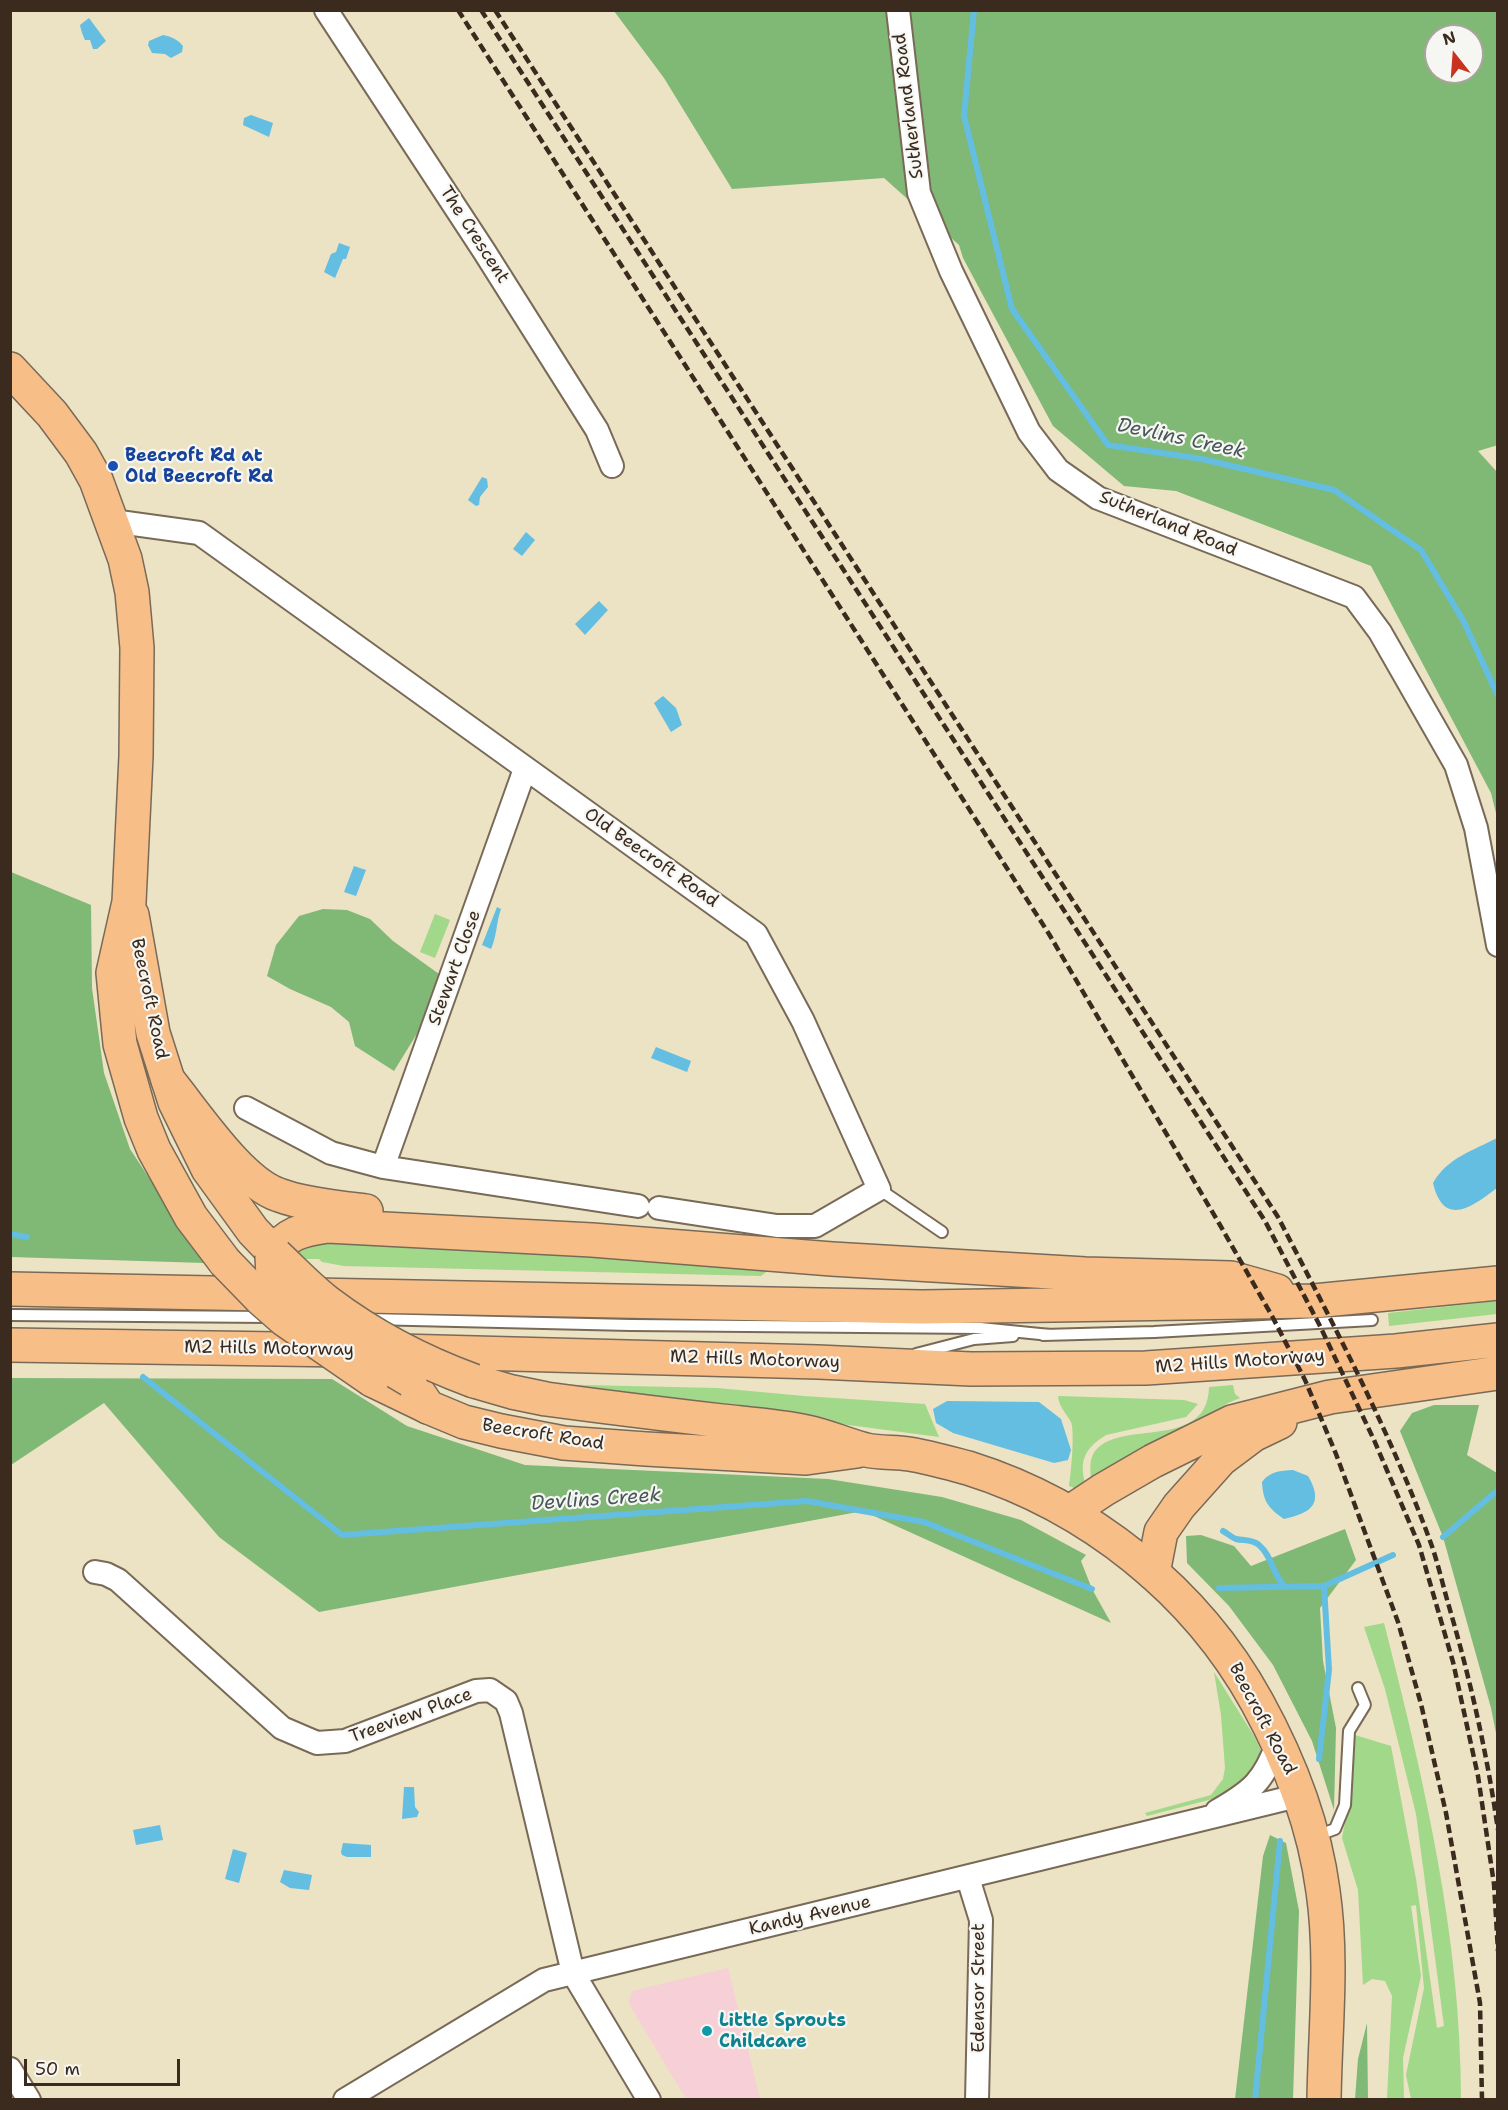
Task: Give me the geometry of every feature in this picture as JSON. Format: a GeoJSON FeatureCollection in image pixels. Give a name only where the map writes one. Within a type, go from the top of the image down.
{"type":"FeatureCollection","features":[{"type":"Feature","properties":{"kind":"main road","name":"Beecroft Road"},"geometry":{"type":"LineString","coordinates":[[10,369],[68,433],[96,480],[125,559],[132,592],[137,648],[136,756],[129,902],[113,973],[120,1044],[141,1118],[154,1150],[191,1217],[225,1262],[285,1320],[372,1380],[464,1422],[564,1443],[806,1458],[868,1450]]}},
{"type":"Feature","properties":{"kind":"main road","name":"Beecroft Road"},"geometry":{"type":"LineString","coordinates":[[129,902],[153,1033],[175,1102],[208,1169],[253,1231],[274,1254],[326,1301],[388,1343],[447,1371],[512,1392],[807,1431],[868,1450],[910,1454],[969,1469],[1030,1493],[1070,1512],[1101,1532],[1153,1573],[1183,1602],[1226,1652],[1248,1686],[1278,1742],[1301,1796],[1313,1837],[1327,1927],[1324,2100]]}},
{"type":"Feature","properties":{"kind":"main road"},"geometry":{"type":"LineString","coordinates":[[168,1080],[243,1173],[279,1195],[340,1208],[560,1232],[592,1240]]}},
{"type":"Feature","properties":{"kind":"main road"},"geometry":{"type":"LineString","coordinates":[[428,1407],[410,1380],[353,1346],[295,1304],[273,1278],[274,1254],[283,1241],[299,1231],[328,1226],[592,1240],[832,1259],[1085,1274],[1231,1278],[1314,1301]]}},
{"type":"Feature","properties":{"kind":"main road"},"geometry":{"type":"LineString","coordinates":[[10,1289],[922,1307],[1314,1301],[1497,1283]]}},
{"type":"Feature","properties":{"kind":"main road","name":"M2 Hills Motorway"},"geometry":{"type":"LineString","coordinates":[[10,1345],[483,1352],[971,1369],[1182,1367],[1396,1351],[1496,1340]]}},
{"type":"Feature","properties":{"kind":"main road"},"geometry":{"type":"LineString","coordinates":[[1070,1512],[1153,1461],[1233,1422],[1330,1397],[1487,1375]]}},
{"type":"Feature","properties":{"kind":"main road"},"geometry":{"type":"LineString","coordinates":[[1153,1573],[1161,1532],[1179,1506],[1221,1459],[1253,1435],[1330,1397]]}},
{"type":"Feature","properties":{"kind":"street","name":"The Crescent"},"geometry":{"type":"LineString","coordinates":[[326,10],[484,250],[591,420],[612,466]]}},
{"type":"Feature","properties":{"kind":"street","name":"Sutherland Road"},"geometry":{"type":"LineString","coordinates":[[898,10],[919,193],[951,271],[1029,432],[1058,470],[1098,498],[1354,597],[1380,632],[1456,765],[1476,828],[1497,945]]}},
{"type":"Feature","properties":{"kind":"street","name":"Old Beecroft Road"},"geometry":{"type":"LineString","coordinates":[[112,521],[199,533],[756,934],[803,1021],[879,1189]]}},
{"type":"Feature","properties":{"kind":"street","name":"Stewart Close"},"geometry":{"type":"LineString","coordinates":[[383,1167],[525,769]]}},
{"type":"Feature","properties":{"kind":"street"},"geometry":{"type":"LineString","coordinates":[[246,1108],[331,1153],[383,1167],[777,1226],[815,1226],[879,1189]]}},
{"type":"Feature","properties":{"kind":"street","name":"Treeview Place"},"geometry":{"type":"LineString","coordinates":[[95,1572],[118,1580],[282,1728],[317,1743],[345,1741],[476,1691],[490,1690],[506,1701],[511,1713],[573,1973],[649,2100]]}},
{"type":"Feature","properties":{"kind":"street"},"geometry":{"type":"LineString","coordinates":[[1197,1822],[1236,1800],[1260,1780],[1278,1742]]}},
{"type":"Feature","properties":{"kind":"street","name":"Kandy Avenue"},"geometry":{"type":"LineString","coordinates":[[345,2100],[544,1980],[1301,1796]]}},
{"type":"Feature","properties":{"kind":"street","name":"Edensor Street"},"geometry":{"type":"LineString","coordinates":[[969,1878],[981,1920],[977,2100]]}},
{"type":"Feature","properties":{"kind":"street"},"geometry":{"type":"LineString","coordinates":[[10,2069],[29,2100]]}},
{"type":"Feature","properties":{"kind":"lane"},"geometry":{"type":"LineString","coordinates":[[879,1189],[942,1232]]}},
{"type":"Feature","properties":{"kind":"lane"},"geometry":{"type":"LineString","coordinates":[[10,1315],[980,1328],[1050,1335]]}},
{"type":"Feature","properties":{"kind":"lane"},"geometry":{"type":"LineString","coordinates":[[872,1364],[974,1339],[1372,1320]]}},
{"type":"Feature","properties":{"kind":"lane"},"geometry":{"type":"LineString","coordinates":[[1313,1837],[1335,1829],[1345,1805],[1349,1731],[1365,1706],[1358,1688]]}},
{"type":"Feature","properties":{"kind":"shaded area","name":"Little Sprouts Childcare"},"geometry":{"type":"Polygon","coordinates":[[[728,1968],[760,2099],[686,2099],[629,2004],[632,1991],[728,1968]]]}},
{"type":"Feature","properties":{"kind":"green space"},"geometry":{"type":"Polygon","coordinates":[[[614,11],[1497,11],[1498,445],[1478,451],[1497,472],[1497,817],[1491,793],[1371,566],[1176,491],[1124,486],[1053,426],[963,258],[959,245],[884,178],[732,189],[664,78],[614,11]]]}},
{"type":"Feature","properties":{"kind":"green space"},"geometry":{"type":"Polygon","coordinates":[[[11,872],[91,905],[92,988],[104,1073],[130,1149],[205,1263],[11,1257],[11,872]]]}},
{"type":"Feature","properties":{"kind":"green space"},"geometry":{"type":"Polygon","coordinates":[[[323,909],[347,910],[370,919],[393,941],[446,979],[426,1019],[394,1071],[355,1046],[349,1022],[331,1007],[267,976],[276,945],[299,916],[323,909]]]}},
{"type":"Feature","properties":{"kind":"green space"},"geometry":{"type":"Polygon","coordinates":[[[435,914],[450,920],[435,958],[420,952],[435,914]]]}},
{"type":"Feature","properties":{"kind":"green space"},"geometry":{"type":"Polygon","coordinates":[[[328,1238],[770,1269],[761,1276],[344,1266],[322,1262],[319,1259],[299,1259],[295,1253],[306,1244],[328,1238]]]}},
{"type":"Feature","properties":{"kind":"green space"},"geometry":{"type":"Polygon","coordinates":[[[1497,1301],[1497,1314],[1389,1326],[1388,1313],[1497,1301]]]}},
{"type":"Feature","properties":{"kind":"green space"},"geometry":{"type":"Polygon","coordinates":[[[11,1378],[332,1379],[407,1426],[525,1465],[828,1479],[942,1497],[1021,1520],[1086,1555],[1081,1561],[1092,1589],[1111,1623],[863,1511],[319,1612],[219,1537],[104,1403],[11,1465],[11,1378]]]}},
{"type":"Feature","properties":{"kind":"green space"},"geometry":{"type":"Polygon","coordinates":[[[540,1384],[717,1388],[925,1404],[939,1437],[540,1384]]]}},
{"type":"Feature","properties":{"kind":"green space"},"geometry":{"type":"Polygon","coordinates":[[[1233,1385],[1235,1394],[1240,1398],[1091,1480],[1091,1460],[1102,1445],[1117,1438],[1176,1428],[1193,1421],[1204,1408],[1209,1387],[1233,1385]]]}},
{"type":"Feature","properties":{"kind":"green space"},"geometry":{"type":"Polygon","coordinates":[[[1058,1396],[1184,1400],[1198,1404],[1186,1417],[1106,1435],[1098,1440],[1088,1451],[1083,1464],[1087,1489],[1082,1491],[1069,1486],[1073,1435],[1071,1422],[1058,1396]]]}},
{"type":"Feature","properties":{"kind":"green space"},"geometry":{"type":"Polygon","coordinates":[[[1434,1405],[1479,1405],[1467,1455],[1497,1473],[1497,1738],[1491,1708],[1443,1537],[1400,1431],[1412,1413],[1434,1405]]]}},
{"type":"Feature","properties":{"kind":"green space"},"geometry":{"type":"Polygon","coordinates":[[[1345,1529],[1356,1560],[1320,1608],[1323,1661],[1336,1728],[1334,1810],[1312,1741],[1273,1665],[1229,1606],[1187,1563],[1186,1536],[1201,1535],[1234,1546],[1251,1566],[1345,1529]]]}},
{"type":"Feature","properties":{"kind":"green space"},"geometry":{"type":"Polygon","coordinates":[[[1384,1623],[1413,1741],[1438,1859],[1455,1978],[1461,2099],[1411,2099],[1406,2075],[1424,1988],[1416,1905],[1411,1906],[1421,1976],[1403,2058],[1404,2099],[1387,2099],[1392,1996],[1385,1981],[1372,1979],[1363,1985],[1358,1890],[1342,1838],[1349,1802],[1355,1735],[1391,1746],[1416,1879],[1437,2028],[1444,2026],[1416,1814],[1385,1689],[1364,1627],[1384,1623]]]}},
{"type":"Feature","properties":{"kind":"green space"},"geometry":{"type":"Polygon","coordinates":[[[1214,1672],[1254,1736],[1262,1753],[1259,1767],[1228,1795],[1147,1816],[1145,1813],[1211,1795],[1223,1779],[1225,1768],[1221,1715],[1214,1672]]]}},
{"type":"Feature","properties":{"kind":"green space"},"geometry":{"type":"Polygon","coordinates":[[[1270,1835],[1286,1843],[1299,1911],[1293,2099],[1235,2099],[1263,1856],[1270,1835]]]}},
{"type":"Feature","properties":{"kind":"green space"},"geometry":{"type":"Polygon","coordinates":[[[1367,2023],[1368,2099],[1355,2099],[1358,2059],[1367,2023]]]}},
{"type":"Feature","properties":{"kind":"water"},"geometry":{"type":"Polygon","coordinates":[[[89,18],[106,41],[97,49],[93,49],[90,40],[85,40],[81,29],[80,25],[89,18]]]}},
{"type":"Feature","properties":{"kind":"water"},"geometry":{"type":"Polygon","coordinates":[[[163,35],[179,42],[183,46],[182,52],[171,58],[165,54],[152,53],[148,45],[149,41],[163,35]]]}},
{"type":"Feature","properties":{"kind":"water"},"geometry":{"type":"Polygon","coordinates":[[[251,115],[273,123],[269,137],[243,125],[244,118],[251,115]]]}},
{"type":"Feature","properties":{"kind":"water"},"geometry":{"type":"Polygon","coordinates":[[[339,243],[350,247],[335,278],[324,272],[331,254],[336,252],[339,243]]]}},
{"type":"Feature","properties":{"kind":"water"},"geometry":{"type":"Polygon","coordinates":[[[482,477],[487,479],[488,487],[480,497],[479,505],[476,506],[468,500],[482,477]]]}},
{"type":"Feature","properties":{"kind":"water"},"geometry":{"type":"Polygon","coordinates":[[[526,532],[535,540],[522,556],[513,549],[526,532]]]}},
{"type":"Feature","properties":{"kind":"water"},"geometry":{"type":"Polygon","coordinates":[[[599,601],[608,610],[585,635],[575,624],[599,601]]]}},
{"type":"Feature","properties":{"kind":"water"},"geometry":{"type":"Polygon","coordinates":[[[663,696],[676,708],[682,725],[671,732],[654,703],[663,696]]]}},
{"type":"Feature","properties":{"kind":"water"},"geometry":{"type":"Polygon","coordinates":[[[354,866],[366,870],[356,896],[344,892],[354,866]]]}},
{"type":"Feature","properties":{"kind":"water"},"geometry":{"type":"Polygon","coordinates":[[[497,907],[501,909],[491,949],[482,945],[497,907]]]}},
{"type":"Feature","properties":{"kind":"water"},"geometry":{"type":"Polygon","coordinates":[[[656,1047],[691,1061],[687,1072],[651,1058],[656,1047]]]}},
{"type":"Feature","properties":{"kind":"water"},"geometry":{"type":"Polygon","coordinates":[[[1497,1138],[1497,1188],[1460,1210],[1452,1210],[1444,1206],[1433,1183],[1439,1174],[1462,1156],[1497,1138]]]}},
{"type":"Feature","properties":{"kind":"water"},"geometry":{"type":"Polygon","coordinates":[[[947,1401],[1039,1402],[1061,1419],[1071,1450],[1068,1460],[1054,1463],[953,1433],[936,1423],[933,1409],[947,1401]]]}},
{"type":"Feature","properties":{"kind":"water"},"geometry":{"type":"Polygon","coordinates":[[[1293,1470],[1308,1476],[1313,1485],[1315,1500],[1302,1514],[1284,1519],[1267,1504],[1262,1482],[1272,1474],[1293,1470]]]}},
{"type":"Feature","properties":{"kind":"water"},"geometry":{"type":"Polygon","coordinates":[[[404,1787],[414,1787],[415,1807],[419,1812],[417,1817],[402,1819],[404,1787]]]}},
{"type":"Feature","properties":{"kind":"water"},"geometry":{"type":"Polygon","coordinates":[[[160,1825],[163,1840],[136,1845],[133,1830],[160,1825]]]}},
{"type":"Feature","properties":{"kind":"water"},"geometry":{"type":"Polygon","coordinates":[[[343,1843],[371,1845],[371,1857],[342,1855],[343,1843]]]}},
{"type":"Feature","properties":{"kind":"water"},"geometry":{"type":"Polygon","coordinates":[[[233,1849],[247,1853],[239,1883],[225,1879],[233,1849]]]}},
{"type":"Feature","properties":{"kind":"water"},"geometry":{"type":"Polygon","coordinates":[[[284,1870],[312,1875],[309,1890],[290,1888],[280,1882],[284,1870]]]}},
{"type":"Feature","properties":{"kind":"waterway","name":"Devlins Creek"},"geometry":{"type":"LineString","coordinates":[[974,10],[964,116],[1012,309],[1108,445],[1202,459],[1334,490],[1421,550],[1464,622],[1498,696]]}},
{"type":"Feature","properties":{"kind":"waterway","name":"Devlins Creek"},"geometry":{"type":"LineString","coordinates":[[10,1234],[27,1237]]}},
{"type":"Feature","properties":{"kind":"waterway","name":"Devlins Creek"},"geometry":{"type":"LineString","coordinates":[[143,1377],[342,1535],[807,1501],[924,1522],[1092,1589]]}},
{"type":"Feature","properties":{"kind":"waterway","name":"Devlins Creek"},"geometry":{"type":"LineString","coordinates":[[1443,1537],[1498,1490]]}},
{"type":"Feature","properties":{"kind":"waterway"},"geometry":{"type":"LineString","coordinates":[[1223,1531],[1236,1539],[1251,1541],[1259,1545],[1285,1587]]}},
{"type":"Feature","properties":{"kind":"waterway","name":"Devlins Creek"},"geometry":{"type":"LineString","coordinates":[[1219,1588],[1324,1586],[1393,1555]]}},
{"type":"Feature","properties":{"kind":"waterway"},"geometry":{"type":"LineString","coordinates":[[1319,1759],[1329,1670],[1324,1586]]}},
{"type":"Feature","properties":{"kind":"waterway"},"geometry":{"type":"LineString","coordinates":[[1255,2100],[1280,1841]]}},
{"type":"Feature","properties":{"kind":"railway"},"geometry":{"type":"LineString","coordinates":[[458,10],[1049,934],[1220,1225],[1272,1316],[1305,1380],[1336,1454],[1398,1622],[1421,1704],[1446,1813],[1480,2003],[1482,2100]]}},
{"type":"Feature","properties":{"kind":"railway"},"geometry":{"type":"LineString","coordinates":[[481,10],[1265,1221],[1320,1326],[1374,1440],[1419,1545],[1453,1662],[1478,1776],[1494,1884],[1498,1951]]}},
{"type":"Feature","properties":{"kind":"railway"},"geometry":{"type":"LineString","coordinates":[[495,10],[1278,1217],[1377,1415],[1432,1546],[1471,1687],[1498,1830]]}},
{"type":"Feature","properties":{"kind":"place","name":"Beecroft Rd at Old Beecroft Rd"},"geometry":{"type":"Point","coordinates":[113,466]}},
{"type":"Feature","properties":{"kind":"place","name":"Little Sprouts Childcare"},"geometry":{"type":"Point","coordinates":[707,2031]}}]}
